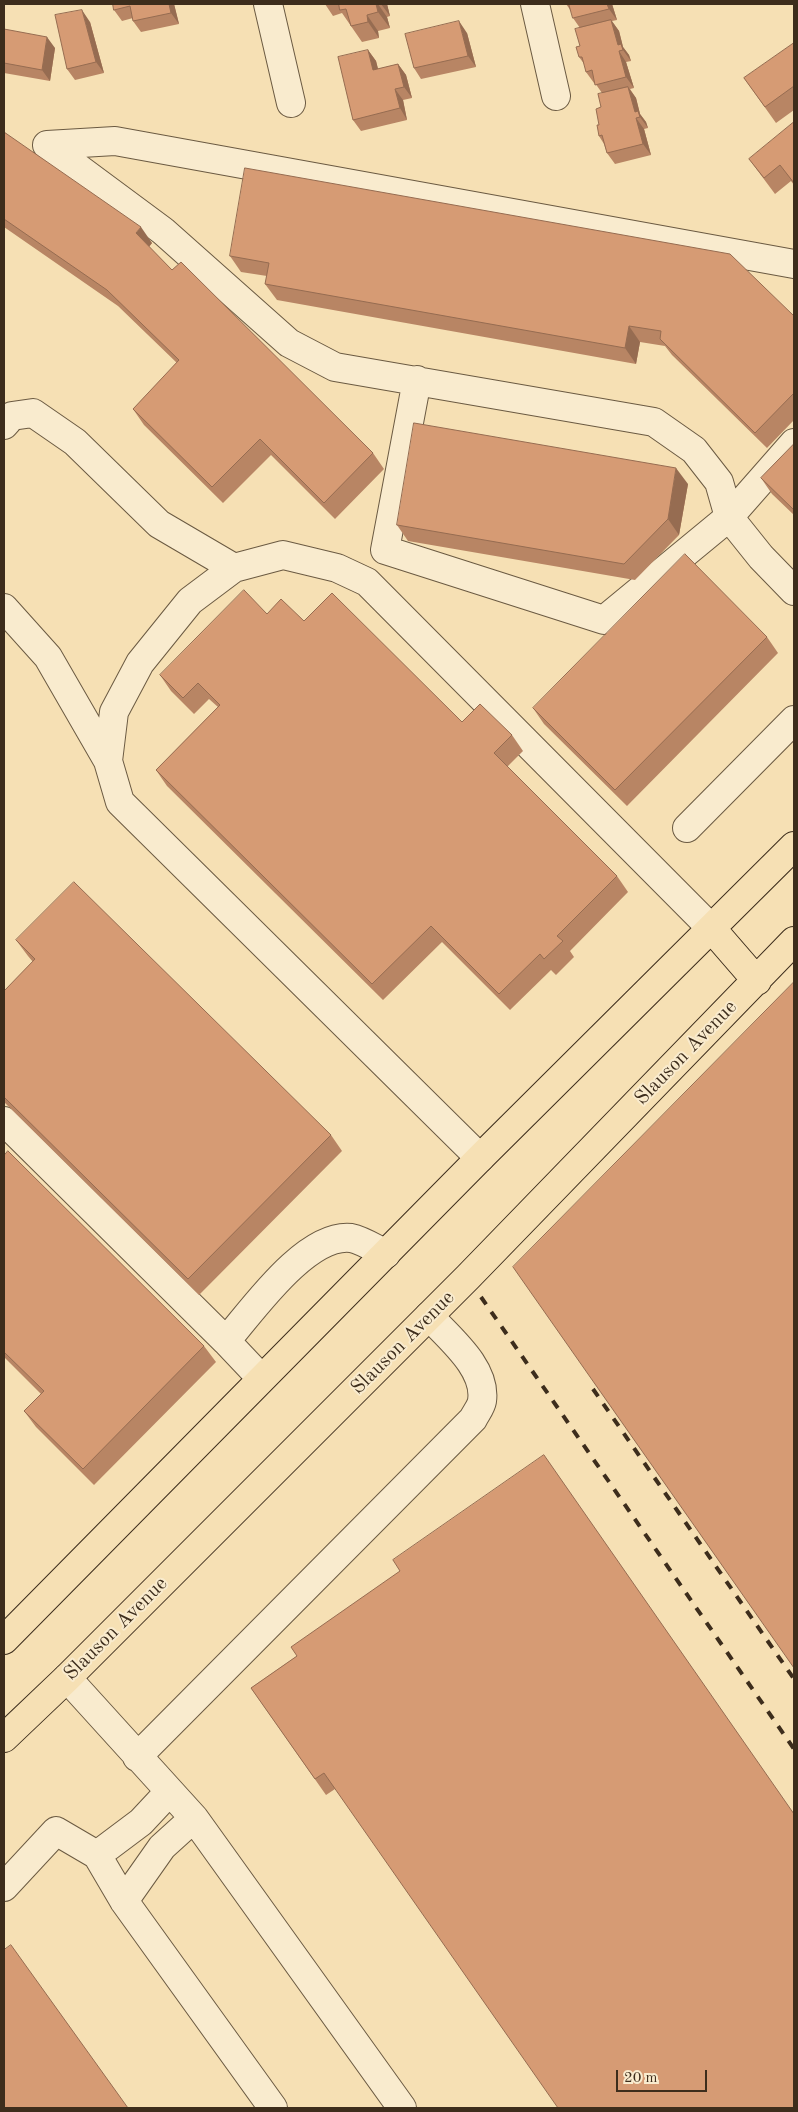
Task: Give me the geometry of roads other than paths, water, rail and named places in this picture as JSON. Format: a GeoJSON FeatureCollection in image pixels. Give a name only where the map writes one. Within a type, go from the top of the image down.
{"type":"FeatureCollection","features":[{"type":"Feature","properties":{"kind":"main road"},"geometry":{"type":"LineString","coordinates":[[4,1640],[261,1378],[794,846]]}},
{"type":"Feature","properties":{"kind":"main road"},"geometry":{"type":"LineString","coordinates":[[712,929],[757,981]]}},
{"type":"Feature","properties":{"kind":"main road","name":"Slauson Avenue"},"geometry":{"type":"LineString","coordinates":[[4,1738],[67,1678],[429,1316],[794,941]]}},
{"type":"Feature","properties":{"kind":"street"},"geometry":{"type":"LineString","coordinates":[[268,4],[291,103]]}},
{"type":"Feature","properties":{"kind":"street"},"geometry":{"type":"LineString","coordinates":[[535,4],[556,96]]}},
{"type":"Feature","properties":{"kind":"street"},"geometry":{"type":"LineString","coordinates":[[794,264],[114,141],[47,145],[163,231],[289,343],[335,367],[654,422],[694,450],[719,482],[729,517],[761,557],[794,591]]}},
{"type":"Feature","properties":{"kind":"street"},"geometry":{"type":"LineString","coordinates":[[417,380],[385,550],[604,620],[729,517],[794,443]]}},
{"type":"Feature","properties":{"kind":"street"},"geometry":{"type":"LineString","coordinates":[[4,425],[12,416],[33,413],[75,442],[159,524],[234,568]]}},
{"type":"Feature","properties":{"kind":"street"},"geometry":{"type":"LineString","coordinates":[[108,761],[114,712],[140,663],[190,601],[234,568],[282,554],[337,568],[367,582],[712,929]]}},
{"type":"Feature","properties":{"kind":"street"},"geometry":{"type":"LineString","coordinates":[[4,608],[48,656],[108,761],[120,802],[480,1158]]}},
{"type":"Feature","properties":{"kind":"street"},"geometry":{"type":"LineString","coordinates":[[687,828],[794,720]]}},
{"type":"Feature","properties":{"kind":"street"},"geometry":{"type":"LineString","coordinates":[[4,1121],[226,1340],[261,1378]]}},
{"type":"Feature","properties":{"kind":"street"},"geometry":{"type":"LineString","coordinates":[[226,1340],[247,1313],[302,1257],[327,1243],[351,1238],[386,1254]]}},
{"type":"Feature","properties":{"kind":"street"},"geometry":{"type":"LineString","coordinates":[[137,1757],[473,1419],[482,1402],[482,1383],[472,1365],[429,1316]]}},
{"type":"Feature","properties":{"kind":"street"},"geometry":{"type":"LineString","coordinates":[[67,1678],[194,1818],[402,2108]]}},
{"type":"Feature","properties":{"kind":"street"},"geometry":{"type":"LineString","coordinates":[[97,1854],[141,1822],[169,1792]]}},
{"type":"Feature","properties":{"kind":"street"},"geometry":{"type":"LineString","coordinates":[[124,1901],[162,1847],[194,1818]]}},
{"type":"Feature","properties":{"kind":"street"},"geometry":{"type":"LineString","coordinates":[[4,1887],[56,1831],[97,1854],[124,1901],[273,2108]]}},
{"type":"Feature","properties":{"kind":"railway"},"geometry":{"type":"LineString","coordinates":[[481,1297],[794,1749]]}},
{"type":"Feature","properties":{"kind":"railway"},"geometry":{"type":"LineString","coordinates":[[593,1389],[794,1679]]}}]}
